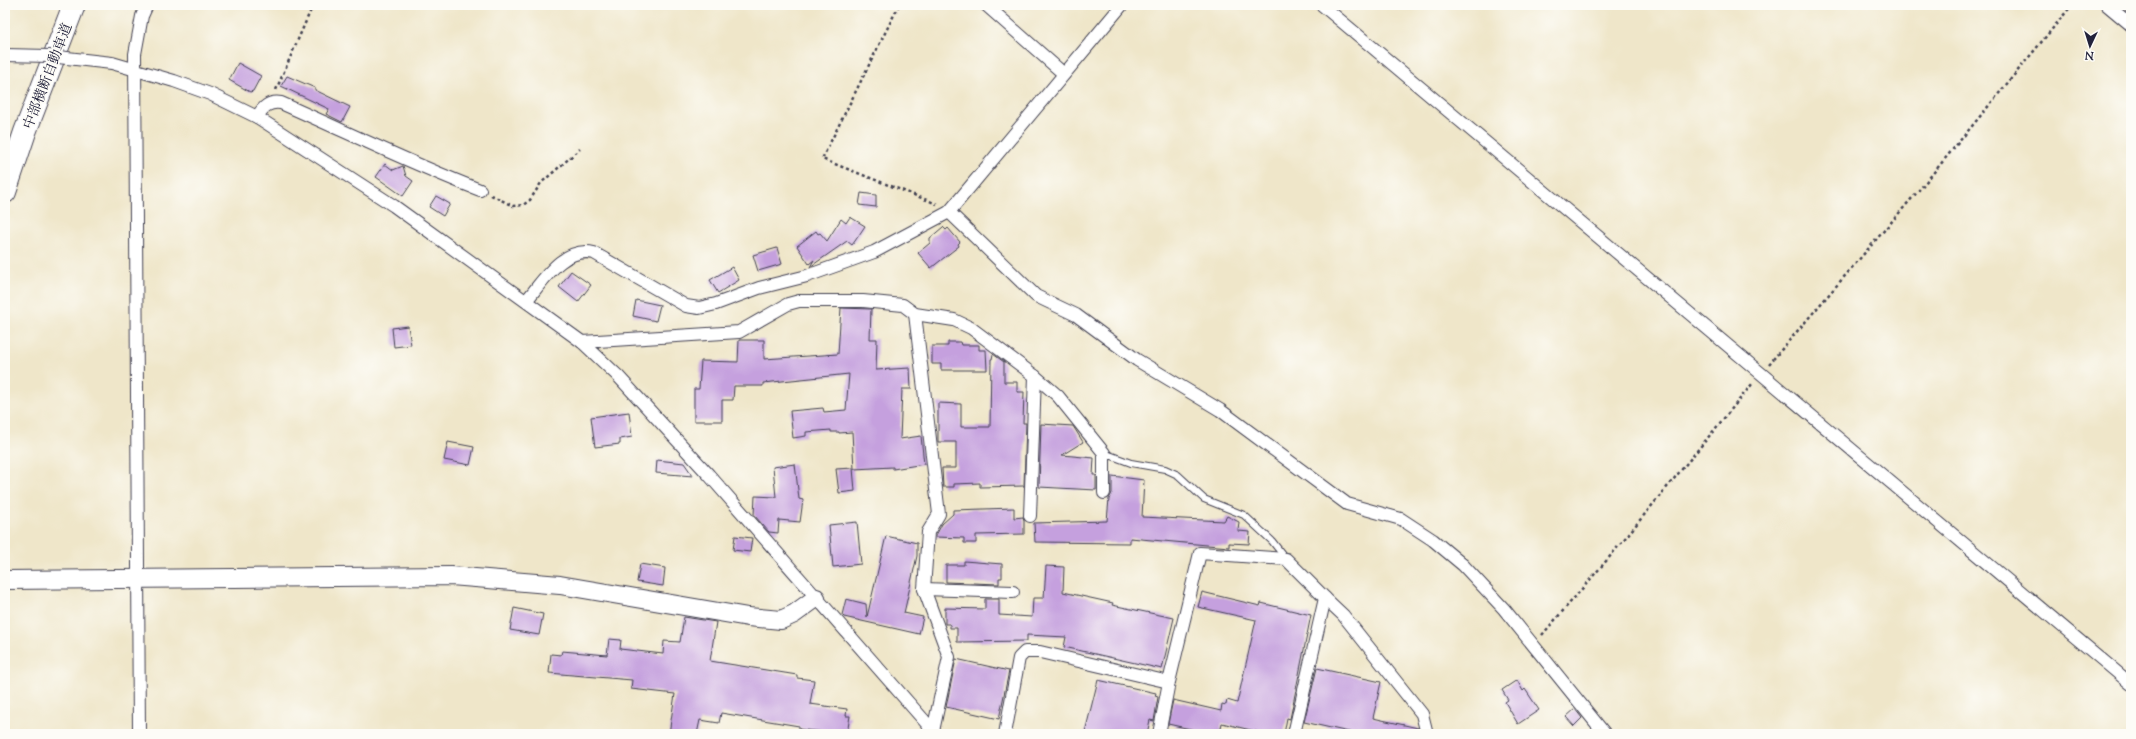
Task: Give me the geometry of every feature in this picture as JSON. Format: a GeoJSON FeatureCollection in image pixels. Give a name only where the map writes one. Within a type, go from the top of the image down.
{"type":"FeatureCollection","features":[{"type":"Feature","properties":{"kind":"highway","name":"中部横断自動車道"},"geometry":{"type":"LineString","coordinates":[[5,192],[25,132],[74,5]]}},
{"type":"Feature","properties":{"kind":"street"},"geometry":{"type":"LineString","coordinates":[[139,734],[135,54],[142,16],[147,5]]}},
{"type":"Feature","properties":{"kind":"street"},"geometry":{"type":"LineString","coordinates":[[986,5],[1064,74]]}},
{"type":"Feature","properties":{"kind":"street"},"geometry":{"type":"LineString","coordinates":[[526,301],[558,263],[570,255],[585,250],[594,252],[686,306],[699,308],[716,304],[759,288],[807,276],[874,252],[949,212],[1122,5]]}},
{"type":"Feature","properties":{"kind":"street"},"geometry":{"type":"LineString","coordinates":[[1322,5],[1524,172],[1761,374],[2131,684]]}},
{"type":"Feature","properties":{"kind":"street"},"geometry":{"type":"LineString","coordinates":[[2107,5],[2131,25]]}},
{"type":"Feature","properties":{"kind":"street"},"geometry":{"type":"LineString","coordinates":[[5,55],[49,56],[112,63],[174,81],[210,94],[257,117],[394,206],[526,301],[582,342],[618,376],[709,475],[935,733]]}},
{"type":"Feature","properties":{"kind":"street"},"geometry":{"type":"LineString","coordinates":[[257,117],[267,105],[274,102],[281,103],[377,145],[430,171],[480,190]]}},
{"type":"Feature","properties":{"kind":"street"},"geometry":{"type":"LineString","coordinates":[[949,212],[1036,296],[1076,315],[1137,360],[1220,410],[1347,504],[1401,519],[1433,540],[1462,565],[1504,609],[1605,734]]}},
{"type":"Feature","properties":{"kind":"street"},"geometry":{"type":"LineString","coordinates":[[582,342],[739,332],[788,304],[800,301],[863,301],[903,305],[915,314],[954,320],[971,328],[1035,376],[1058,396],[1104,453],[1104,494]]}},
{"type":"Feature","properties":{"kind":"street"},"geometry":{"type":"LineString","coordinates":[[915,314],[939,514],[928,532],[924,589],[949,657],[935,733]]}},
{"type":"Feature","properties":{"kind":"street"},"geometry":{"type":"LineString","coordinates":[[1030,516],[1035,376]]}},
{"type":"Feature","properties":{"kind":"street"},"geometry":{"type":"LineString","coordinates":[[1162,733],[1169,682],[1200,553],[1286,559],[1343,615],[1422,714],[1427,734]]}},
{"type":"Feature","properties":{"kind":"street"},"geometry":{"type":"LineString","coordinates":[[5,580],[451,576],[506,579],[560,585],[748,617],[781,620],[794,614],[816,598]]}},
{"type":"Feature","properties":{"kind":"street"},"geometry":{"type":"LineString","coordinates":[[924,589],[1013,592]]}},
{"type":"Feature","properties":{"kind":"street"},"geometry":{"type":"LineString","coordinates":[[1294,734],[1325,598]]}},
{"type":"Feature","properties":{"kind":"street"},"geometry":{"type":"LineString","coordinates":[[1004,734],[1020,658],[1026,652],[1040,652],[1169,682]]}},
{"type":"Feature","properties":{"kind":"lane"},"geometry":{"type":"LineString","coordinates":[[1104,453],[1131,463],[1165,469],[1178,475],[1204,499],[1244,515],[1272,540],[1286,559]]}},
{"type":"Feature","properties":{"kind":"path"},"geometry":{"type":"LineString","coordinates":[[274,102],[276,89],[313,5]]}},
{"type":"Feature","properties":{"kind":"path"},"geometry":{"type":"LineString","coordinates":[[899,5],[822,159],[941,205],[949,212]]}},
{"type":"Feature","properties":{"kind":"path"},"geometry":{"type":"LineString","coordinates":[[1533,646],[1607,560],[1761,374],[1925,183],[2072,5]]}},
{"type":"Feature","properties":{"kind":"path"},"geometry":{"type":"LineString","coordinates":[[480,190],[513,206],[523,205],[530,200],[541,183],[580,148]]}},
{"type":"Feature","properties":{"kind":"building"},"geometry":{"type":"Polygon","coordinates":[[[238,63],[261,76],[253,91],[250,92],[229,80],[238,63]]]}},
{"type":"Feature","properties":{"kind":"building"},"geometry":{"type":"Polygon","coordinates":[[[287,76],[315,88],[315,90],[350,107],[342,122],[326,114],[329,109],[281,86],[287,76]]]}},
{"type":"Feature","properties":{"kind":"building"},"geometry":{"type":"Polygon","coordinates":[[[385,164],[393,170],[403,166],[406,176],[413,181],[403,196],[376,177],[385,164]]]}},
{"type":"Feature","properties":{"kind":"building"},"geometry":{"type":"Polygon","coordinates":[[[861,193],[876,195],[876,207],[859,205],[861,193]]]}},
{"type":"Feature","properties":{"kind":"building"},"geometry":{"type":"Polygon","coordinates":[[[436,196],[450,204],[443,216],[429,207],[436,196]]]}},
{"type":"Feature","properties":{"kind":"building"},"geometry":{"type":"Polygon","coordinates":[[[850,217],[865,226],[852,245],[847,241],[810,267],[814,260],[809,264],[797,246],[816,231],[818,234],[820,233],[827,241],[841,219],[846,223],[850,217]]]}},
{"type":"Feature","properties":{"kind":"building"},"geometry":{"type":"Polygon","coordinates":[[[943,227],[946,230],[948,228],[960,242],[958,244],[959,246],[931,268],[918,253],[930,243],[930,238],[943,227]]]}},
{"type":"Feature","properties":{"kind":"building"},"geometry":{"type":"Polygon","coordinates":[[[777,248],[782,264],[758,271],[753,255],[777,248]]]}},
{"type":"Feature","properties":{"kind":"building"},"geometry":{"type":"Polygon","coordinates":[[[732,267],[739,280],[718,293],[710,280],[732,267]]]}},
{"type":"Feature","properties":{"kind":"building"},"geometry":{"type":"Polygon","coordinates":[[[571,271],[591,285],[578,302],[559,287],[571,271]]]}},
{"type":"Feature","properties":{"kind":"building"},"geometry":{"type":"Polygon","coordinates":[[[636,300],[660,305],[656,321],[633,316],[636,300]]]}},
{"type":"Feature","properties":{"kind":"building"},"geometry":{"type":"Polygon","coordinates":[[[841,308],[871,309],[870,339],[877,339],[876,370],[910,368],[911,389],[902,389],[900,439],[921,436],[924,464],[893,469],[893,467],[854,469],[852,432],[839,433],[831,432],[831,430],[806,432],[806,436],[793,438],[790,411],[823,408],[824,412],[846,410],[849,374],[763,383],[763,386],[734,386],[733,400],[722,400],[722,421],[694,421],[694,389],[699,389],[701,361],[738,362],[739,340],[764,340],[764,359],[838,354],[841,308]]]}},
{"type":"Feature","properties":{"kind":"building"},"geometry":{"type":"Polygon","coordinates":[[[408,326],[411,345],[394,347],[392,328],[408,326]]]}},
{"type":"Feature","properties":{"kind":"building"},"geometry":{"type":"Polygon","coordinates":[[[948,342],[960,342],[961,345],[979,345],[979,350],[986,350],[987,370],[941,370],[941,364],[932,364],[932,346],[948,346],[948,342]]]}},
{"type":"Feature","properties":{"kind":"building"},"geometry":{"type":"Polygon","coordinates":[[[993,354],[1004,362],[1004,382],[1017,382],[1017,392],[1024,392],[1023,423],[1026,423],[1024,486],[980,487],[980,483],[954,484],[954,487],[943,487],[942,468],[956,468],[956,442],[938,442],[938,403],[961,404],[961,427],[990,427],[991,359],[993,354]]]}},
{"type":"Feature","properties":{"kind":"building"},"geometry":{"type":"Polygon","coordinates":[[[629,412],[632,437],[620,439],[620,444],[595,447],[591,417],[629,412]]]}},
{"type":"Feature","properties":{"kind":"building"},"geometry":{"type":"Polygon","coordinates":[[[1041,424],[1073,426],[1083,442],[1062,455],[1094,458],[1093,475],[1096,475],[1096,490],[1039,487],[1041,424]]]}},
{"type":"Feature","properties":{"kind":"building"},"geometry":{"type":"Polygon","coordinates":[[[448,442],[474,447],[470,465],[444,460],[448,442]]]}},
{"type":"Feature","properties":{"kind":"building"},"geometry":{"type":"Polygon","coordinates":[[[657,460],[684,463],[693,476],[656,473],[657,460]]]}},
{"type":"Feature","properties":{"kind":"building"},"geometry":{"type":"Polygon","coordinates":[[[795,464],[799,499],[803,500],[800,522],[779,520],[778,533],[769,532],[754,515],[755,496],[776,497],[773,467],[795,464]]]}},
{"type":"Feature","properties":{"kind":"building"},"geometry":{"type":"Polygon","coordinates":[[[853,468],[855,491],[839,493],[836,469],[853,468]]]}},
{"type":"Feature","properties":{"kind":"building"},"geometry":{"type":"Polygon","coordinates":[[[1112,476],[1144,480],[1142,517],[1224,521],[1227,516],[1239,522],[1238,531],[1250,532],[1249,544],[1229,543],[1229,547],[1130,538],[1130,543],[1035,542],[1034,523],[1107,521],[1109,499],[1112,493],[1112,476]]]}},
{"type":"Feature","properties":{"kind":"building"},"geometry":{"type":"Polygon","coordinates":[[[1014,508],[1014,518],[1023,517],[1024,534],[976,535],[976,543],[964,543],[964,538],[935,537],[942,524],[953,514],[953,510],[1014,508]]]}},
{"type":"Feature","properties":{"kind":"building"},"geometry":{"type":"Polygon","coordinates":[[[857,522],[861,564],[833,567],[829,525],[857,522]]]}},
{"type":"Feature","properties":{"kind":"building"},"geometry":{"type":"Polygon","coordinates":[[[735,536],[752,538],[750,552],[733,550],[735,536]]]}},
{"type":"Feature","properties":{"kind":"building"},"geometry":{"type":"Polygon","coordinates":[[[886,536],[917,543],[917,556],[904,613],[923,617],[919,634],[844,617],[842,615],[846,599],[866,604],[867,617],[886,536]]]}},
{"type":"Feature","properties":{"kind":"building"},"geometry":{"type":"Polygon","coordinates":[[[964,561],[1002,564],[1002,578],[999,578],[999,584],[946,582],[946,565],[964,565],[964,561]]]}},
{"type":"Feature","properties":{"kind":"building"},"geometry":{"type":"Polygon","coordinates":[[[640,564],[665,568],[663,586],[637,582],[640,564]]]}},
{"type":"Feature","properties":{"kind":"building"},"geometry":{"type":"Polygon","coordinates":[[[1046,566],[1064,567],[1063,592],[1113,603],[1112,605],[1174,618],[1162,669],[1064,647],[1066,637],[1027,635],[1027,641],[957,642],[957,628],[950,628],[950,624],[945,624],[945,608],[985,609],[985,599],[999,599],[999,615],[1032,617],[1033,598],[1044,598],[1046,566]]]}},
{"type":"Feature","properties":{"kind":"building"},"geometry":{"type":"Polygon","coordinates":[[[1202,592],[1260,606],[1261,603],[1311,615],[1290,719],[1287,718],[1284,734],[1267,734],[1222,723],[1220,734],[1213,734],[1168,724],[1173,700],[1221,711],[1222,704],[1226,705],[1227,700],[1237,703],[1256,620],[1198,607],[1202,592]]]}},
{"type":"Feature","properties":{"kind":"building"},"geometry":{"type":"Polygon","coordinates":[[[514,608],[543,614],[539,635],[510,630],[514,608]]]}},
{"type":"Feature","properties":{"kind":"building"},"geometry":{"type":"Polygon","coordinates":[[[684,617],[716,622],[710,661],[797,675],[797,678],[814,680],[810,704],[847,709],[846,716],[850,716],[847,734],[799,729],[799,726],[721,713],[719,723],[700,720],[697,734],[669,734],[675,694],[631,689],[632,680],[549,673],[551,654],[561,655],[562,651],[607,655],[609,639],[621,640],[620,649],[663,654],[664,641],[680,642],[684,617]]]}},
{"type":"Feature","properties":{"kind":"building"},"geometry":{"type":"Polygon","coordinates":[[[956,659],[1009,671],[999,719],[946,707],[956,659]]]}},
{"type":"Feature","properties":{"kind":"building"},"geometry":{"type":"Polygon","coordinates":[[[1317,668],[1381,682],[1373,718],[1418,728],[1419,734],[1358,734],[1304,722],[1317,668]]]}},
{"type":"Feature","properties":{"kind":"building"},"geometry":{"type":"Polygon","coordinates":[[[1098,680],[1156,693],[1155,696],[1158,697],[1154,721],[1150,720],[1147,734],[1095,734],[1085,732],[1098,680]]]}},
{"type":"Feature","properties":{"kind":"building"},"geometry":{"type":"Polygon","coordinates":[[[1517,680],[1523,691],[1525,689],[1539,710],[1518,724],[1505,702],[1508,700],[1502,690],[1517,680]]]}},
{"type":"Feature","properties":{"kind":"building"},"geometry":{"type":"Polygon","coordinates":[[[1575,709],[1582,718],[1574,726],[1566,717],[1575,709]]]}}]}
